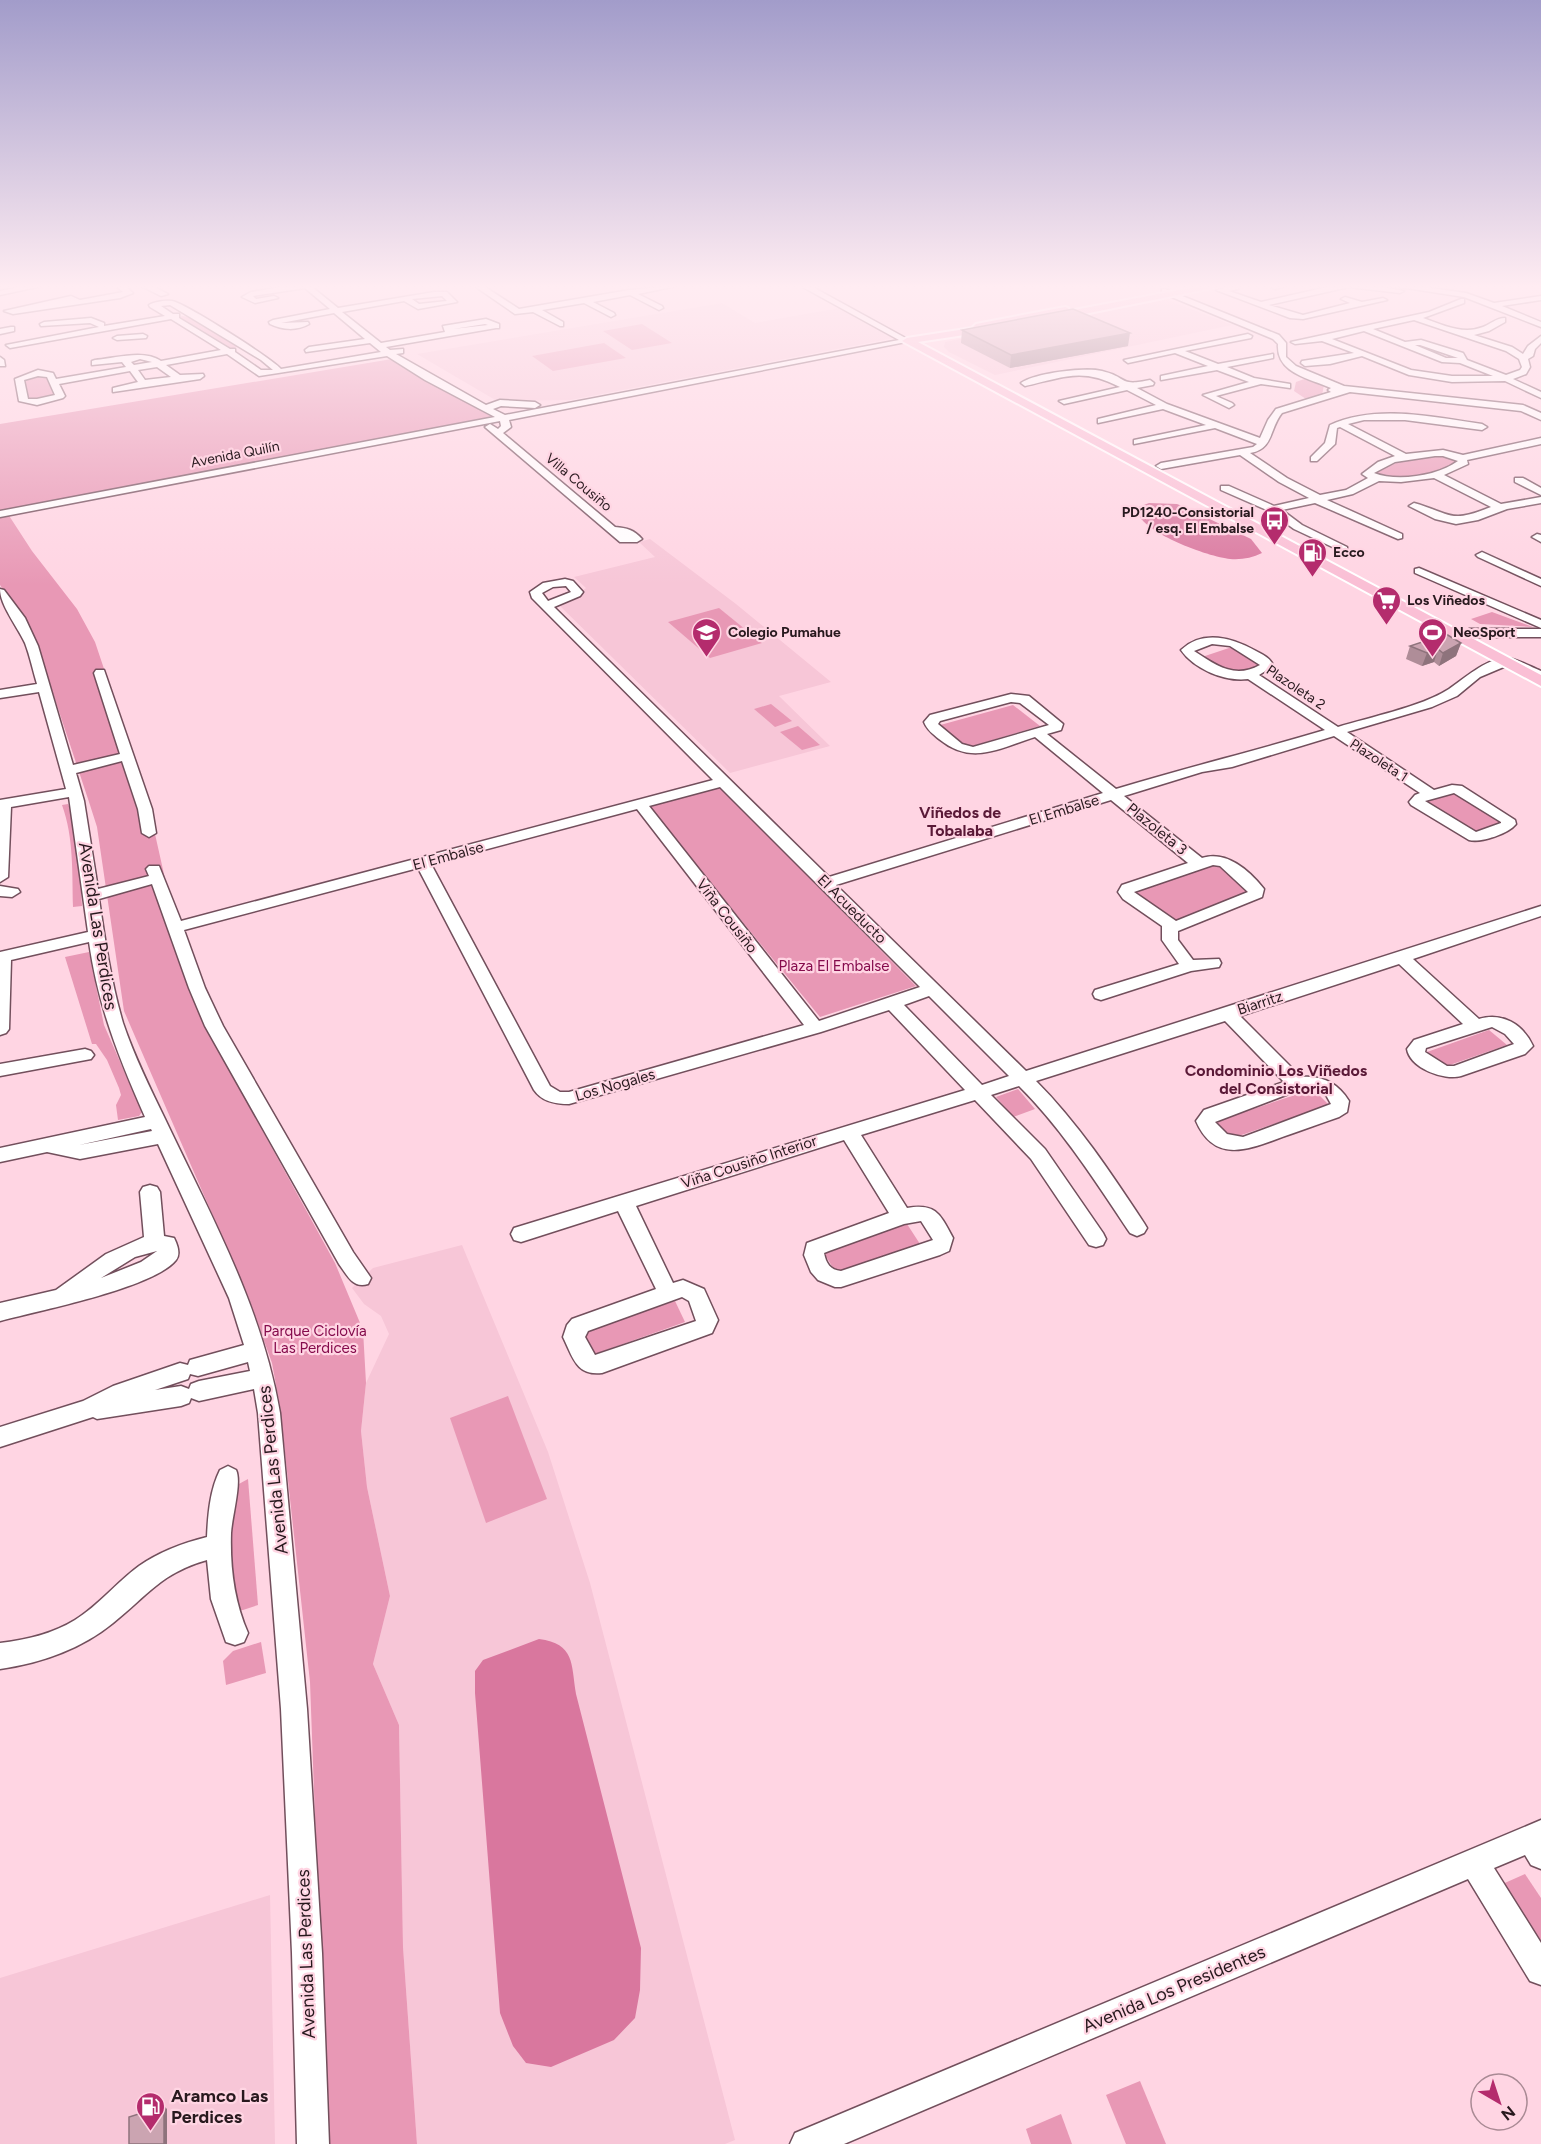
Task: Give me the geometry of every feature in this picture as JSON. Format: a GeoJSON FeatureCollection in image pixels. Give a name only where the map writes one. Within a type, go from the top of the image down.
{"type":"FeatureCollection","features":[{"type":"Feature","properties":{"kind":"main road"},"geometry":{"type":"LineString","coordinates":[[996,385],[1166,468],[1541,665]]}},
{"type":"Feature","properties":{"kind":"main road"},"geometry":{"type":"LineString","coordinates":[[997,385],[1002,388]]}},
{"type":"Feature","properties":{"kind":"main road"},"geometry":{"type":"LineString","coordinates":[[1028,401],[1237,519],[1541,681]]}},
{"type":"Feature","properties":{"kind":"main road"},"geometry":{"type":"LineString","coordinates":[[1237,519],[1237,516],[1241,514],[1254,515]]}},
{"type":"Feature","properties":{"kind":"street"},"geometry":{"type":"LineString","coordinates":[[20,385],[23,400],[29,403],[70,398]]}},
{"type":"Feature","properties":{"kind":"street"},"geometry":{"type":"LineString","coordinates":[[56,385],[61,394],[59,398]]}},
{"type":"Feature","properties":{"kind":"street"},"geometry":{"type":"LineString","coordinates":[[116,390],[137,385]]}},
{"type":"Feature","properties":{"kind":"street"},"geometry":{"type":"LineString","coordinates":[[443,385],[455,393],[469,398],[500,404],[560,407]]}},
{"type":"Feature","properties":{"kind":"street","name":"Avenida Quilín"},"geometry":{"type":"LineString","coordinates":[[0,514],[675,385]]}},
{"type":"Feature","properties":{"kind":"street"},"geometry":{"type":"LineString","coordinates":[[1124,385],[1164,406],[1264,443]]}},
{"type":"Feature","properties":{"kind":"street"},"geometry":{"type":"LineString","coordinates":[[1064,401],[1138,385]]}},
{"type":"Feature","properties":{"kind":"street"},"geometry":{"type":"LineString","coordinates":[[1229,405],[1208,395],[1249,385]]}},
{"type":"Feature","properties":{"kind":"street"},"geometry":{"type":"LineString","coordinates":[[1281,385],[1287,386],[1288,391],[1294,397],[1308,402]]}},
{"type":"Feature","properties":{"kind":"street"},"geometry":{"type":"LineString","coordinates":[[1327,385],[1336,390],[1524,408],[1541,403]]}},
{"type":"Feature","properties":{"kind":"street"},"geometry":{"type":"LineString","coordinates":[[1523,385],[1539,390]]}},
{"type":"Feature","properties":{"kind":"street"},"geometry":{"type":"LineString","coordinates":[[1166,468],[1256,449],[1264,443],[1275,414],[1336,390]]}},
{"type":"Feature","properties":{"kind":"street"},"geometry":{"type":"LineString","coordinates":[[469,398],[504,418],[506,427],[498,433]]}},
{"type":"Feature","properties":{"kind":"street"},"geometry":{"type":"LineString","coordinates":[[29,403],[25,407],[30,415]]}},
{"type":"Feature","properties":{"kind":"street"},"geometry":{"type":"LineString","coordinates":[[486,408],[500,404]]}},
{"type":"Feature","properties":{"kind":"street"},"geometry":{"type":"LineString","coordinates":[[1101,421],[1164,406]]}},
{"type":"Feature","properties":{"kind":"street"},"geometry":{"type":"LineString","coordinates":[[1524,408],[1541,417]]}},
{"type":"Feature","properties":{"kind":"street"},"geometry":{"type":"LineString","coordinates":[[1314,459],[1330,444],[1332,429],[1338,423],[1367,416],[1407,423],[1482,427]]}},
{"type":"Feature","properties":{"kind":"street","name":"Villa Cousiño"},"geometry":{"type":"LineString","coordinates":[[484,422],[613,530]]}},
{"type":"Feature","properties":{"kind":"street"},"geometry":{"type":"LineString","coordinates":[[1338,423],[1404,457]]}},
{"type":"Feature","properties":{"kind":"street"},"geometry":{"type":"LineString","coordinates":[[1137,442],[1213,426]]}},
{"type":"Feature","properties":{"kind":"street"},"geometry":{"type":"LineString","coordinates":[[1462,458],[1463,463],[1458,467],[1435,474],[1395,480],[1375,479],[1368,475],[1368,472],[1385,463],[1404,457],[1439,453],[1462,458],[1541,441]]}},
{"type":"Feature","properties":{"kind":"street"},"geometry":{"type":"LineString","coordinates":[[1242,452],[1283,480],[1317,499],[1398,536]]}},
{"type":"Feature","properties":{"kind":"street"},"geometry":{"type":"LineString","coordinates":[[1435,474],[1500,508]]}},
{"type":"Feature","properties":{"kind":"street"},"geometry":{"type":"LineString","coordinates":[[1273,509],[1348,492],[1375,479]]}},
{"type":"Feature","properties":{"kind":"street"},"geometry":{"type":"LineString","coordinates":[[1519,480],[1541,492]]}},
{"type":"Feature","properties":{"kind":"street"},"geometry":{"type":"LineString","coordinates":[[1225,488],[1273,509],[1278,515],[1305,531],[1343,549]]}},
{"type":"Feature","properties":{"kind":"street"},"geometry":{"type":"LineString","coordinates":[[1414,506],[1440,518],[1456,522],[1481,516],[1500,508],[1541,500]]}},
{"type":"Feature","properties":{"kind":"street"},"geometry":{"type":"LineString","coordinates":[[0,507],[29,503],[44,505]]}},
{"type":"Feature","properties":{"kind":"street"},"geometry":{"type":"LineString","coordinates":[[1482,555],[1541,583]]}},
{"type":"Feature","properties":{"kind":"street"},"geometry":{"type":"LineString","coordinates":[[1419,571],[1541,624]]}},
{"type":"Feature","properties":{"kind":"street","name":"Avenida Las Perdices"},"geometry":{"type":"LineString","coordinates":[[0,592],[27,635],[69,770],[76,797],[92,896],[91,940],[115,1024],[160,1129],[239,1298],[264,1378],[290,1643],[307,1953],[313,2144]]}},
{"type":"Feature","properties":{"kind":"street","name":"El Acueducto"},"geometry":{"type":"LineString","coordinates":[[547,606],[1047,1103],[1094,1163],[1137,1228]]}},
{"type":"Feature","properties":{"kind":"street"},"geometry":{"type":"LineString","coordinates":[[1460,638],[1465,634],[1480,633],[1541,633]]}},
{"type":"Feature","properties":{"kind":"street"},"geometry":{"type":"LineString","coordinates":[[1211,640],[1233,643],[1266,662],[1267,666],[1249,674],[1230,677],[1187,650],[1211,640]]}},
{"type":"Feature","properties":{"kind":"street"},"geometry":{"type":"LineString","coordinates":[[1503,661],[1541,675]]}},
{"type":"Feature","properties":{"kind":"street","name":"El Embalse"},"geometry":{"type":"LineString","coordinates":[[826,883],[1200,768],[1227,764],[1331,729],[1439,700],[1459,689],[1476,674],[1503,661]]}},
{"type":"Feature","properties":{"kind":"street"},"geometry":{"type":"LineString","coordinates":[[100,673],[145,809],[149,833]]}},
{"type":"Feature","properties":{"kind":"street","name":"Plazoleta 2"},"geometry":{"type":"LineString","coordinates":[[1249,674],[1331,729]]}},
{"type":"Feature","properties":{"kind":"street"},"geometry":{"type":"LineString","coordinates":[[0,687],[42,683]]}},
{"type":"Feature","properties":{"kind":"street"},"geometry":{"type":"LineString","coordinates":[[0,694],[42,683]]}},
{"type":"Feature","properties":{"kind":"street"},"geometry":{"type":"LineString","coordinates":[[1019,698],[1056,724],[1053,728],[1038,732],[973,751],[963,750],[932,726],[931,722],[935,718],[1019,698]]}},
{"type":"Feature","properties":{"kind":"street","name":"Plazoleta 1"},"geometry":{"type":"LineString","coordinates":[[1331,729],[1431,794]]}},
{"type":"Feature","properties":{"kind":"street","name":"Plazoleta 3"},"geometry":{"type":"LineString","coordinates":[[1038,732],[1199,864]]}},
{"type":"Feature","properties":{"kind":"street"},"geometry":{"type":"LineString","coordinates":[[69,770],[127,756]]}},
{"type":"Feature","properties":{"kind":"street","name":"El Embalse"},"geometry":{"type":"LineString","coordinates":[[174,928],[722,782]]}},
{"type":"Feature","properties":{"kind":"street"},"geometry":{"type":"LineString","coordinates":[[1457,789],[1508,820],[1509,824],[1480,837],[1468,835],[1416,802],[1431,794],[1457,789]]}},
{"type":"Feature","properties":{"kind":"street"},"geometry":{"type":"LineString","coordinates":[[0,877],[3,807],[76,797]]}},
{"type":"Feature","properties":{"kind":"street","name":"Viña Cousiño"},"geometry":{"type":"LineString","coordinates":[[640,804],[815,1028]]}},
{"type":"Feature","properties":{"kind":"street"},"geometry":{"type":"LineString","coordinates":[[1212,860],[1225,862],[1256,889],[1256,894],[1184,925],[1175,927],[1170,924],[1129,896],[1126,892],[1128,888],[1212,860]]}},
{"type":"Feature","properties":{"kind":"street","name":"Los Nogales"},"geometry":{"type":"LineString","coordinates":[[423,863],[543,1090],[557,1098],[569,1098],[815,1028],[933,989]]}},
{"type":"Feature","properties":{"kind":"street"},"geometry":{"type":"LineString","coordinates":[[92,896],[155,874],[196,988],[214,1026],[346,1258],[361,1278]]}},
{"type":"Feature","properties":{"kind":"street","name":"Biarritz"},"geometry":{"type":"LineString","coordinates":[[978,1093],[1022,1077],[1402,958],[1541,911]]}},
{"type":"Feature","properties":{"kind":"street"},"geometry":{"type":"LineString","coordinates":[[1170,924],[1170,940],[1189,966]]}},
{"type":"Feature","properties":{"kind":"street"},"geometry":{"type":"LineString","coordinates":[[6,957],[91,940]]}},
{"type":"Feature","properties":{"kind":"street"},"geometry":{"type":"LineString","coordinates":[[6,957],[43,957],[91,940]]}},
{"type":"Feature","properties":{"kind":"street"},"geometry":{"type":"LineString","coordinates":[[0,1029],[6,957]]}},
{"type":"Feature","properties":{"kind":"street"},"geometry":{"type":"LineString","coordinates":[[1402,958],[1476,1026]]}},
{"type":"Feature","properties":{"kind":"street"},"geometry":{"type":"LineString","coordinates":[[1101,994],[1189,966],[1213,963]]}},
{"type":"Feature","properties":{"kind":"street"},"geometry":{"type":"LineString","coordinates":[[892,1003],[1038,1154],[1096,1239]]}},
{"type":"Feature","properties":{"kind":"street"},"geometry":{"type":"LineString","coordinates":[[1228,1014],[1297,1084]]}},
{"type":"Feature","properties":{"kind":"street"},"geometry":{"type":"LineString","coordinates":[[1492,1021],[1498,1023],[1510,1029],[1523,1041],[1524,1046],[1519,1050],[1455,1072],[1444,1072],[1417,1055],[1416,1049],[1420,1044],[1476,1026],[1492,1021]]}},
{"type":"Feature","properties":{"kind":"street"},"geometry":{"type":"LineString","coordinates":[[0,1070],[85,1055]]}},
{"type":"Feature","properties":{"kind":"street"},"geometry":{"type":"LineString","coordinates":[[1314,1082],[1325,1085],[1340,1101],[1340,1107],[1332,1113],[1244,1144],[1231,1145],[1223,1142],[1207,1128],[1205,1121],[1211,1115],[1297,1084],[1314,1082]]}},
{"type":"Feature","properties":{"kind":"street","name":"Viña Cousiño Interior"},"geometry":{"type":"LineString","coordinates":[[520,1234],[848,1131],[978,1093]]}},
{"type":"Feature","properties":{"kind":"street"},"geometry":{"type":"LineString","coordinates":[[0,1156],[46,1146],[80,1152],[160,1129]]}},
{"type":"Feature","properties":{"kind":"street"},"geometry":{"type":"LineString","coordinates":[[848,1131],[902,1217]]}},
{"type":"Feature","properties":{"kind":"street"},"geometry":{"type":"LineString","coordinates":[[0,1312],[64,1295],[97,1270],[135,1248],[155,1243],[150,1192]]}},
{"type":"Feature","properties":{"kind":"street"},"geometry":{"type":"LineString","coordinates":[[624,1202],[668,1293]]}},
{"type":"Feature","properties":{"kind":"street"},"geometry":{"type":"LineString","coordinates":[[922,1213],[930,1217],[943,1238],[942,1245],[841,1279],[832,1280],[825,1276],[814,1256],[814,1249],[902,1217],[922,1213]]}},
{"type":"Feature","properties":{"kind":"street"},"geometry":{"type":"LineString","coordinates":[[683,1288],[698,1295],[707,1320],[704,1327],[602,1364],[591,1365],[587,1362],[574,1337],[580,1325],[668,1293],[683,1288]]}},
{"type":"Feature","properties":{"kind":"street"},"geometry":{"type":"LineString","coordinates":[[0,1437],[89,1409],[136,1387],[189,1369],[257,1350]]}},
{"type":"Feature","properties":{"kind":"street"},"geometry":{"type":"LineString","coordinates":[[89,1409],[122,1407],[264,1378]]}},
{"type":"Feature","properties":{"kind":"street"},"geometry":{"type":"LineString","coordinates":[[228,1477],[220,1505],[219,1545],[226,1614],[235,1633]]}},
{"type":"Feature","properties":{"kind":"street"},"geometry":{"type":"LineString","coordinates":[[0,1656],[24,1653],[71,1635],[104,1614],[140,1580],[156,1569],[187,1554],[219,1545]]}},
{"type":"Feature","properties":{"kind":"street","name":"Avenida Los Presidentes"},"geometry":{"type":"LineString","coordinates":[[806,2144],[1474,1862],[1538,1843]]}},
{"type":"Feature","properties":{"kind":"street"},"geometry":{"type":"LineString","coordinates":[[1474,1862],[1541,1970]]}},
{"type":"Feature","properties":{"kind":"shaded area"},"geometry":{"type":"Polygon","coordinates":[[[470,385],[648,385],[570,400],[497,401],[470,385]]]}},
{"type":"Feature","properties":{"kind":"shaded area"},"geometry":{"type":"Polygon","coordinates":[[[1149,503],[1177,504],[1187,508],[1251,539],[1262,553],[1246,558],[1230,559],[1207,554],[1176,542],[1149,526],[1140,517],[1136,508],[1149,503]]]}},
{"type":"Feature","properties":{"kind":"shaded area","name":"Colegio Pumahue"},"geometry":{"type":"Polygon","coordinates":[[[650,539],[736,604],[831,682],[779,696],[830,746],[730,773],[559,605],[569,602],[586,588],[574,577],[655,557],[639,542],[650,539]]]}},
{"type":"Feature","properties":{"kind":"shaded area"},"geometry":{"type":"Polygon","coordinates":[[[462,1245],[548,1452],[590,1583],[735,2140],[725,2144],[417,2144],[403,1947],[399,1725],[373,1664],[390,1596],[367,1487],[361,1431],[366,1383],[389,1334],[381,1316],[364,1304],[352,1288],[373,1268],[462,1245]]]}},
{"type":"Feature","properties":{"kind":"shaded area"},"geometry":{"type":"Polygon","coordinates":[[[539,1639],[559,1645],[565,1650],[572,1664],[576,1694],[641,1948],[640,1990],[635,2018],[614,2040],[551,2067],[526,2063],[513,2046],[500,2013],[475,1693],[475,1671],[483,1660],[539,1639]]]}},
{"type":"Feature","properties":{"kind":"shaded area","name":"Aramco Las Perdices"},"geometry":{"type":"Polygon","coordinates":[[[270,1895],[275,2144],[0,2144],[0,1978],[270,1895]]]}},
{"type":"Feature","properties":{"kind":"green space"},"geometry":{"type":"Polygon","coordinates":[[[24,385],[52,385],[58,395],[27,401],[24,385]]]}},
{"type":"Feature","properties":{"kind":"green space","name":"Parque Ciclovía Las Perdices"},"geometry":{"type":"Polygon","coordinates":[[[235,385],[437,385],[492,417],[6,511],[32,551],[77,609],[95,642],[146,794],[190,990],[207,1029],[335,1263],[363,1330],[366,1383],[361,1431],[367,1487],[390,1596],[373,1664],[399,1725],[403,1947],[417,2144],[327,2144],[310,1682],[280,1407],[272,1363],[249,1299],[124,1011],[97,827],[40,654],[25,622],[0,585],[0,424],[235,385]]]}},
{"type":"Feature","properties":{"kind":"green space"},"geometry":{"type":"Polygon","coordinates":[[[1295,385],[1324,385],[1322,395],[1306,399],[1294,391],[1295,385]]]}},
{"type":"Feature","properties":{"kind":"green space"},"geometry":{"type":"Polygon","coordinates":[[[1440,454],[1459,461],[1439,471],[1416,476],[1393,477],[1371,474],[1401,461],[1440,454]]]}},
{"type":"Feature","properties":{"kind":"green space"},"geometry":{"type":"Polygon","coordinates":[[[719,608],[762,643],[710,658],[668,622],[719,608]]]}},
{"type":"Feature","properties":{"kind":"green space"},"geometry":{"type":"Polygon","coordinates":[[[1492,612],[1533,627],[1480,624],[1471,619],[1492,612]]]}},
{"type":"Feature","properties":{"kind":"green space"},"geometry":{"type":"Polygon","coordinates":[[[1232,647],[1264,667],[1231,677],[1199,658],[1232,647]]]}},
{"type":"Feature","properties":{"kind":"green space"},"geometry":{"type":"Polygon","coordinates":[[[771,704],[792,721],[775,727],[754,709],[771,704]]]}},
{"type":"Feature","properties":{"kind":"green space"},"geometry":{"type":"Polygon","coordinates":[[[1013,705],[1040,726],[959,750],[933,727],[1013,705]]]}},
{"type":"Feature","properties":{"kind":"green space"},"geometry":{"type":"Polygon","coordinates":[[[798,726],[820,745],[802,750],[780,732],[798,726]]]}},
{"type":"Feature","properties":{"kind":"green space","name":"Plaza El Embalse"},"geometry":{"type":"Polygon","coordinates":[[[720,787],[916,986],[820,1017],[649,807],[720,787]]]}},
{"type":"Feature","properties":{"kind":"green space"},"geometry":{"type":"Polygon","coordinates":[[[1452,792],[1506,824],[1475,836],[1422,803],[1452,792]]]}},
{"type":"Feature","properties":{"kind":"green space"},"geometry":{"type":"Polygon","coordinates":[[[68,804],[76,823],[82,906],[73,907],[69,830],[62,805],[68,804]]]}},
{"type":"Feature","properties":{"kind":"green space"},"geometry":{"type":"Polygon","coordinates":[[[1216,862],[1258,894],[1176,926],[1135,892],[1216,862]]]}},
{"type":"Feature","properties":{"kind":"green space"},"geometry":{"type":"Polygon","coordinates":[[[89,952],[104,1025],[142,1112],[139,1116],[118,1120],[116,1105],[121,1095],[119,1088],[107,1060],[96,1044],[92,1044],[65,957],[89,952]]]}},
{"type":"Feature","properties":{"kind":"green space"},"geometry":{"type":"Polygon","coordinates":[[[1489,1030],[1507,1045],[1444,1067],[1427,1052],[1489,1030]]]}},
{"type":"Feature","properties":{"kind":"green space"},"geometry":{"type":"Polygon","coordinates":[[[1018,1089],[1035,1109],[1013,1117],[996,1097],[1018,1089]]]}},
{"type":"Feature","properties":{"kind":"green space"},"geometry":{"type":"Polygon","coordinates":[[[1313,1089],[1329,1105],[1230,1139],[1214,1122],[1313,1089]]]}},
{"type":"Feature","properties":{"kind":"green space"},"geometry":{"type":"Polygon","coordinates":[[[907,1224],[920,1244],[836,1273],[824,1253],[907,1224]]]}},
{"type":"Feature","properties":{"kind":"green space"},"geometry":{"type":"Polygon","coordinates":[[[675,1301],[685,1322],[592,1355],[583,1332],[675,1301]]]}},
{"type":"Feature","properties":{"kind":"green space"},"geometry":{"type":"Polygon","coordinates":[[[508,1396],[547,1499],[486,1523],[450,1418],[508,1396]]]}},
{"type":"Feature","properties":{"kind":"green space"},"geometry":{"type":"Polygon","coordinates":[[[248,1479],[258,1605],[232,1611],[226,1546],[237,1485],[248,1479]]]}},
{"type":"Feature","properties":{"kind":"green space"},"geometry":{"type":"Polygon","coordinates":[[[261,1642],[266,1673],[226,1685],[223,1661],[233,1651],[261,1642]]]}},
{"type":"Feature","properties":{"kind":"green space"},"geometry":{"type":"Polygon","coordinates":[[[1525,1874],[1541,1898],[1541,1956],[1498,1886],[1525,1874]]]}},
{"type":"Feature","properties":{"kind":"green space"},"geometry":{"type":"Polygon","coordinates":[[[1140,2081],[1166,2144],[1126,2144],[1106,2095],[1140,2081]]]}},
{"type":"Feature","properties":{"kind":"green space"},"geometry":{"type":"Polygon","coordinates":[[[1061,2114],[1072,2144],[1031,2144],[1026,2129],[1061,2114]]]}},
{"type":"Feature","properties":{"kind":"building"},"geometry":{"type":"Polygon","coordinates":[[[1446,634],[1461,643],[1443,653],[1438,649],[1427,653],[1410,646],[1446,634]]]}},
{"type":"Feature","properties":{"kind":"building","name":"Aramco Las Perdices"},"geometry":{"type":"Polygon","coordinates":[[[164,2106],[164,2144],[129,2144],[129,2117],[164,2106]]]}},
{"type":"Feature","properties":{"kind":"place","name":"PD1240-Consistorial / esq. El Embalse"},"geometry":{"type":"Point","coordinates":[1275,546]}},
{"type":"Feature","properties":{"kind":"place","name":"Ecco"},"geometry":{"type":"Point","coordinates":[1312,578]}},
{"type":"Feature","properties":{"kind":"place","name":"Los Viñedos"},"geometry":{"type":"Point","coordinates":[1386,626]}},
{"type":"Feature","properties":{"kind":"place","name":"Colegio Pumahue"},"geometry":{"type":"Point","coordinates":[707,658]}},
{"type":"Feature","properties":{"kind":"place","name":"NeoSport"},"geometry":{"type":"Point","coordinates":[1432,658]}},
{"type":"Feature","properties":{"kind":"place","name":"Aramco Las Perdices"},"geometry":{"type":"Point","coordinates":[150,2132]}},
{"type":"Feature","properties":{"kind":"district","name":"Viñedos de Tobalaba"},"geometry":{"type":"Point","coordinates":[960,821]}},
{"type":"Feature","properties":{"kind":"district","name":"Condominio Los Viñedos del Consistorial"},"geometry":{"type":"Point","coordinates":[1276,1079]}}]}
